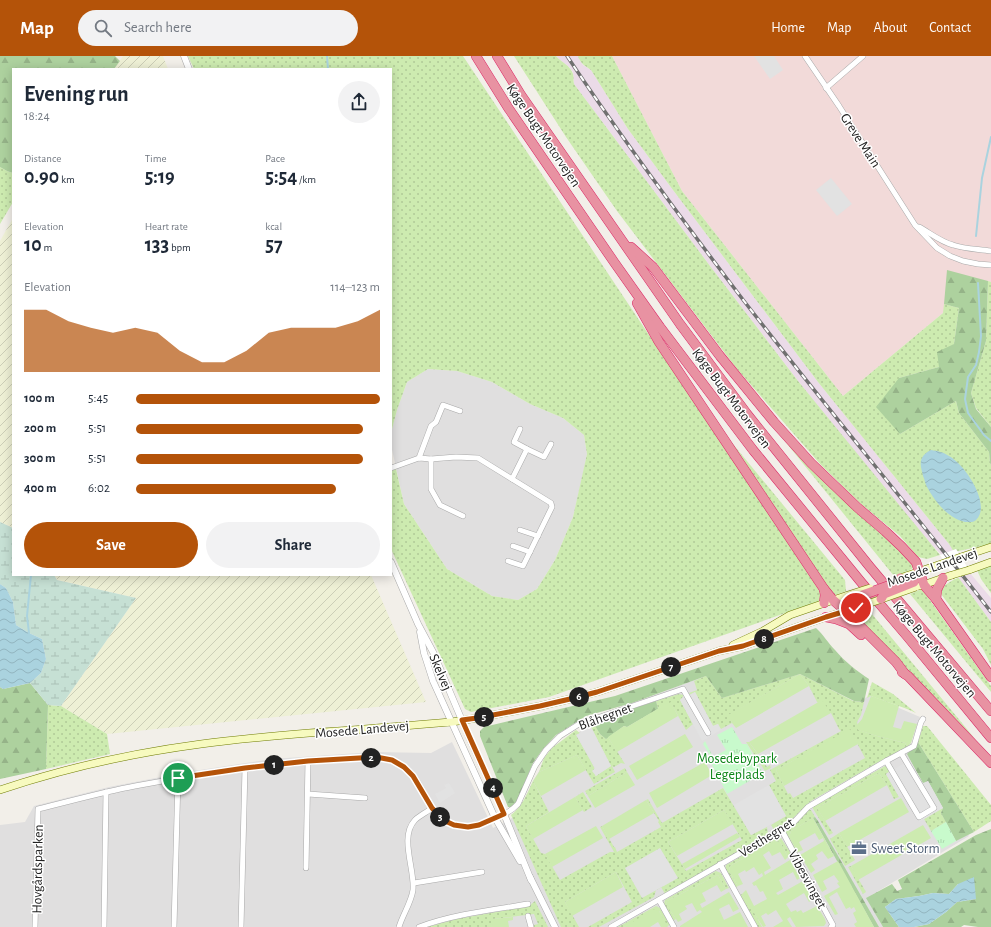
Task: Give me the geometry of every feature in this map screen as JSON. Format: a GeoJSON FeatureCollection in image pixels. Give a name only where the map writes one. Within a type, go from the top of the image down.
{"type":"FeatureCollection","features":[{"type":"Feature","properties":{"kind":"highway","name":"Køge Bugt Motorvejen"},"geometry":{"type":"LineString","coordinates":[[476,56],[509,109],[614,262],[665,333],[753,450],[991,738]]}},
{"type":"Feature","properties":{"kind":"highway","name":"Køge Bugt Motorvejen"},"geometry":{"type":"LineString","coordinates":[[497,56],[521,95],[680,324],[747,414],[870,567],[991,711]]}},
{"type":"Feature","properties":{"kind":"highway"},"geometry":{"type":"LineString","coordinates":[[617,233],[653,267],[720,356],[774,422],[811,463],[902,547],[916,562],[919,571],[916,582]]}},
{"type":"Feature","properties":{"kind":"highway"},"geometry":{"type":"LineString","coordinates":[[614,262],[659,342],[824,589],[833,600],[841,607],[851,604],[857,598],[896,583],[900,578]]}},
{"type":"Feature","properties":{"kind":"highway"},"geometry":{"type":"LineString","coordinates":[[936,599],[937,590],[948,577]]}},
{"type":"Feature","properties":{"kind":"highway"},"geometry":{"type":"LineString","coordinates":[[916,582],[936,599],[991,677]]}},
{"type":"Feature","properties":{"kind":"highway"},"geometry":{"type":"LineString","coordinates":[[880,599],[884,594],[916,582]]}},
{"type":"Feature","properties":{"kind":"highway"},"geometry":{"type":"LineString","coordinates":[[824,589],[824,603]]}},
{"type":"Feature","properties":{"kind":"highway"},"geometry":{"type":"LineString","coordinates":[[851,604],[855,621],[896,662],[905,674],[991,763]]}},
{"type":"Feature","properties":{"kind":"highway"},"geometry":{"type":"LineString","coordinates":[[826,617],[849,624],[894,666],[905,674]]}},
{"type":"Feature","properties":{"kind":"main road","name":"Mosede Landevej"},"geometry":{"type":"LineString","coordinates":[[919,571],[991,547]]}},
{"type":"Feature","properties":{"kind":"main road","name":"Mosede Landevej"},"geometry":{"type":"LineString","coordinates":[[900,578],[916,582],[948,577],[991,562]]}},
{"type":"Feature","properties":{"kind":"main road","name":"Mosede Landevej"},"geometry":{"type":"LineString","coordinates":[[719,651],[743,646],[826,617],[851,604],[880,599]]}},
{"type":"Feature","properties":{"kind":"main road","name":"Mosede Landevej"},"geometry":{"type":"LineString","coordinates":[[0,790],[107,760],[154,751],[249,738],[452,722],[540,706],[590,694],[719,651],[763,631],[790,615],[833,600],[851,604]]}},
{"type":"Feature","properties":{"kind":"street"},"geometry":{"type":"LineString","coordinates":[[184,56],[189,68]]}},
{"type":"Feature","properties":{"kind":"street","name":"Greve Main"},"geometry":{"type":"LineString","coordinates":[[805,56],[915,225],[937,248],[950,256],[963,261],[991,265]]}},
{"type":"Feature","properties":{"kind":"street"},"geometry":{"type":"LineString","coordinates":[[826,88],[863,56]]}},
{"type":"Feature","properties":{"kind":"street","name":"Greve Main"},"geometry":{"type":"LineString","coordinates":[[915,225],[942,241],[953,245],[991,250]]}},
{"type":"Feature","properties":{"kind":"street"},"geometry":{"type":"LineString","coordinates":[[419,458],[431,426],[436,422],[443,405],[460,411]]}},
{"type":"Feature","properties":{"kind":"street"},"geometry":{"type":"LineString","coordinates":[[520,429],[514,442],[544,458],[551,444]]}},
{"type":"Feature","properties":{"kind":"street"},"geometry":{"type":"LineString","coordinates":[[512,479],[527,449]]}},
{"type":"Feature","properties":{"kind":"street"},"geometry":{"type":"LineString","coordinates":[[392,468],[419,458],[478,458],[551,503],[552,507],[523,566],[508,561]]}},
{"type":"Feature","properties":{"kind":"street"},"geometry":{"type":"LineString","coordinates":[[431,459],[432,489],[440,505],[463,516]]}},
{"type":"Feature","properties":{"kind":"street"},"geometry":{"type":"LineString","coordinates":[[520,530],[538,536]]}},
{"type":"Feature","properties":{"kind":"street"},"geometry":{"type":"LineString","coordinates":[[513,546],[530,552]]}},
{"type":"Feature","properties":{"kind":"street","name":"Skelvej"},"geometry":{"type":"LineString","coordinates":[[392,564],[418,624],[433,652],[504,814],[531,880]]}},
{"type":"Feature","properties":{"kind":"street","name":"Skelvej"},"geometry":{"type":"LineString","coordinates":[[418,624],[424,652],[433,681],[495,818],[531,880]]}},
{"type":"Feature","properties":{"kind":"street","name":"Blåhegnet"},"geometry":{"type":"LineString","coordinates":[[495,818],[514,808],[518,804],[535,766],[546,750],[560,736],[579,724],[682,689],[708,733]]}},
{"type":"Feature","properties":{"kind":"street","name":"Vesthegnet"},"geometry":{"type":"LineString","coordinates":[[611,927],[792,823],[808,807],[914,746],[921,722],[924,719]]}},
{"type":"Feature","properties":{"kind":"street"},"geometry":{"type":"LineString","coordinates":[[886,761],[919,817],[934,808],[901,753]]}},
{"type":"Feature","properties":{"kind":"street","name":"Hovgårdsparken"},"geometry":{"type":"LineString","coordinates":[[35,927],[38,809],[106,792],[178,778],[245,768],[308,761],[376,757],[392,760],[404,767],[413,776],[432,808],[443,820],[454,825],[468,827],[479,825],[495,818]]}},
{"type":"Feature","properties":{"kind":"street"},"geometry":{"type":"LineString","coordinates":[[306,868],[308,761]]}},
{"type":"Feature","properties":{"kind":"street"},"geometry":{"type":"LineString","coordinates":[[241,927],[245,768]]}},
{"type":"Feature","properties":{"kind":"street"},"geometry":{"type":"LineString","coordinates":[[174,927],[178,778]]}},
{"type":"Feature","properties":{"kind":"street"},"geometry":{"type":"LineString","coordinates":[[104,927],[106,792]]}},
{"type":"Feature","properties":{"kind":"street"},"geometry":{"type":"LineString","coordinates":[[308,794],[365,798]]}},
{"type":"Feature","properties":{"kind":"street"},"geometry":{"type":"LineString","coordinates":[[399,927],[411,900],[414,883],[408,840],[409,832],[411,825],[415,820],[432,808]]}},
{"type":"Feature","properties":{"kind":"street","name":"Vibesvinget"},"geometry":{"type":"LineString","coordinates":[[781,829],[833,925],[831,927]]}},
{"type":"Feature","properties":{"kind":"street"},"geometry":{"type":"LineString","coordinates":[[720,864],[755,927]]}},
{"type":"Feature","properties":{"kind":"street"},"geometry":{"type":"LineString","coordinates":[[414,883],[482,872]]}},
{"type":"Feature","properties":{"kind":"street"},"geometry":{"type":"LineString","coordinates":[[531,880],[555,927]]}},
{"type":"Feature","properties":{"kind":"street"},"geometry":{"type":"LineString","coordinates":[[659,900],[674,927]]}},
{"type":"Feature","properties":{"kind":"street"},"geometry":{"type":"LineString","coordinates":[[419,927],[435,921],[460,915],[528,904]]}},
{"type":"Feature","properties":{"kind":"street"},"geometry":{"type":"LineString","coordinates":[[528,916],[531,927]]}},
{"type":"Feature","properties":{"kind":"shaded area"},"geometry":{"type":"Polygon","coordinates":[[[556,56],[578,56],[583,65],[591,70],[628,129],[818,382],[991,598],[991,622],[941,554],[926,540],[798,381],[574,84],[573,72],[556,56]]]}},
{"type":"Feature","properties":{"kind":"shaded area"},"geometry":{"type":"Polygon","coordinates":[[[612,56],[991,56],[991,282],[971,279],[943,313],[843,396],[682,191],[612,56]]]}},
{"type":"Feature","properties":{"kind":"shaded area"},"geometry":{"type":"Polygon","coordinates":[[[754,56],[774,56],[783,70],[770,79],[754,56]]]}},
{"type":"Feature","properties":{"kind":"shaded area"},"geometry":{"type":"Polygon","coordinates":[[[831,178],[852,204],[837,216],[816,190],[831,178]]]}},
{"type":"Feature","properties":{"kind":"shaded area"},"geometry":{"type":"Polygon","coordinates":[[[428,369],[457,371],[492,382],[530,404],[563,418],[584,435],[587,454],[573,517],[555,560],[537,589],[518,600],[492,596],[447,569],[404,504],[392,450],[392,429],[407,382],[428,369]]]}},
{"type":"Feature","properties":{"kind":"shaded area"},"geometry":{"type":"Polygon","coordinates":[[[800,674],[853,701],[871,696],[920,717],[911,743],[969,836],[867,898],[883,927],[0,927],[0,825],[25,822],[34,806],[109,787],[187,772],[272,759],[373,752],[431,753],[452,742],[493,828],[512,818],[522,804],[533,781],[555,745],[632,703],[706,676],[800,674]]]}},
{"type":"Feature","properties":{"kind":"shaded area"},"geometry":{"type":"Polygon","coordinates":[[[695,692],[713,726],[718,724],[721,730],[702,741],[680,700],[683,695],[689,693],[690,695],[695,692]]]}},
{"type":"Feature","properties":{"kind":"shaded area"},"geometry":{"type":"Polygon","coordinates":[[[591,727],[611,766],[596,776],[592,771],[595,768],[576,735],[591,727]]]}},
{"type":"Feature","properties":{"kind":"shaded area"},"geometry":{"type":"Polygon","coordinates":[[[910,760],[923,783],[928,781],[943,808],[919,822],[904,794],[899,797],[886,774],[910,760]]]}},
{"type":"Feature","properties":{"kind":"shaded area"},"geometry":{"type":"Polygon","coordinates":[[[449,783],[455,793],[440,803],[435,794],[446,788],[444,785],[449,783]]]}},
{"type":"Feature","properties":{"kind":"shaded area"},"geometry":{"type":"Polygon","coordinates":[[[769,785],[786,816],[751,835],[734,805],[769,785]]]}},
{"type":"Feature","properties":{"kind":"shaded area"},"geometry":{"type":"Polygon","coordinates":[[[660,848],[678,878],[642,898],[625,868],[660,848]]]}},
{"type":"Feature","properties":{"kind":"green space"},"geometry":{"type":"Polygon","coordinates":[[[0,56],[115,56],[120,61],[115,68],[12,68],[12,173],[0,167],[0,56]]]}},
{"type":"Feature","properties":{"kind":"green space"},"geometry":{"type":"Polygon","coordinates":[[[123,56],[163,56],[168,68],[115,68],[123,56]]]}},
{"type":"Feature","properties":{"kind":"green space"},"geometry":{"type":"Polygon","coordinates":[[[188,56],[463,56],[825,599],[549,697],[471,712],[465,709],[392,551],[392,471],[396,469],[404,504],[447,569],[492,596],[518,600],[537,589],[555,560],[573,517],[587,454],[584,435],[563,418],[530,404],[492,382],[457,371],[428,369],[407,382],[392,429],[392,68],[194,68],[188,56]]]}},
{"type":"Feature","properties":{"kind":"green space"},"geometry":{"type":"Polygon","coordinates":[[[514,56],[556,56],[572,71],[574,84],[710,266],[798,381],[940,555],[927,559],[918,557],[900,536],[861,504],[821,465],[737,369],[617,211],[566,137],[514,56]]]}},
{"type":"Feature","properties":{"kind":"green space"},"geometry":{"type":"Polygon","coordinates":[[[578,56],[612,56],[682,191],[843,396],[943,313],[944,304],[959,308],[954,344],[939,367],[899,378],[900,434],[956,401],[959,413],[989,452],[991,465],[991,544],[954,552],[818,382],[628,129],[591,70],[581,62],[578,56]]]}},
{"type":"Feature","properties":{"kind":"green space"},"geometry":{"type":"Polygon","coordinates":[[[0,167],[12,173],[12,204],[0,224],[0,167]]]}},
{"type":"Feature","properties":{"kind":"green space"},"geometry":{"type":"Polygon","coordinates":[[[12,220],[12,528],[0,522],[0,241],[12,220]]]}},
{"type":"Feature","properties":{"kind":"green space"},"geometry":{"type":"Polygon","coordinates":[[[947,270],[988,281],[986,341],[971,393],[976,409],[991,427],[991,465],[989,452],[959,413],[956,401],[900,434],[876,407],[899,378],[939,367],[937,352],[954,344],[959,308],[944,304],[947,270]]]}},
{"type":"Feature","properties":{"kind":"green space"},"geometry":{"type":"Polygon","coordinates":[[[988,281],[991,282],[991,427],[976,408],[971,393],[986,341],[988,281]]]}},
{"type":"Feature","properties":{"kind":"green space"},"geometry":{"type":"Polygon","coordinates":[[[775,429],[899,547],[913,564],[913,568],[894,576],[775,429]]]}},
{"type":"Feature","properties":{"kind":"green space"},"geometry":{"type":"Polygon","coordinates":[[[728,438],[845,580],[846,591],[833,596],[728,438]]]}},
{"type":"Feature","properties":{"kind":"green space"},"geometry":{"type":"Polygon","coordinates":[[[0,522],[12,528],[12,576],[55,576],[57,580],[136,598],[61,706],[48,705],[30,683],[41,673],[46,659],[42,639],[16,625],[13,602],[6,588],[0,584],[0,522]]]}},
{"type":"Feature","properties":{"kind":"green space"},"geometry":{"type":"Polygon","coordinates":[[[991,566],[991,593],[981,579],[977,570],[991,566]]]}},
{"type":"Feature","properties":{"kind":"green space"},"geometry":{"type":"Polygon","coordinates":[[[55,576],[371,576],[426,702],[107,734],[61,706],[136,598],[57,580],[55,576]]]}},
{"type":"Feature","properties":{"kind":"green space"},"geometry":{"type":"Polygon","coordinates":[[[958,577],[991,622],[991,665],[983,649],[941,594],[942,587],[958,577]]]}},
{"type":"Feature","properties":{"kind":"green space"},"geometry":{"type":"Polygon","coordinates":[[[922,589],[991,686],[991,692],[910,594],[922,589]]]}},
{"type":"Feature","properties":{"kind":"green space"},"geometry":{"type":"Polygon","coordinates":[[[867,608],[976,740],[860,620],[858,611],[867,608]]]}},
{"type":"Feature","properties":{"kind":"green space"},"geometry":{"type":"Polygon","coordinates":[[[816,628],[843,658],[869,679],[864,702],[854,701],[800,674],[722,698],[706,676],[632,703],[586,716],[556,735],[533,763],[517,801],[511,807],[508,807],[480,736],[480,731],[484,727],[615,696],[816,628]]]}},
{"type":"Feature","properties":{"kind":"green space"},"geometry":{"type":"Polygon","coordinates":[[[800,674],[853,701],[864,702],[861,715],[857,722],[859,730],[905,743],[907,747],[811,801],[791,820],[775,831],[771,825],[786,816],[769,785],[776,781],[770,770],[841,731],[831,713],[817,702],[809,686],[800,674]],[[850,730],[776,770],[788,794],[790,793],[793,798],[865,758],[850,730]]]}},
{"type":"Feature","properties":{"kind":"green space"},"geometry":{"type":"Polygon","coordinates":[[[800,674],[729,715],[732,723],[721,729],[718,724],[713,726],[695,692],[689,695],[689,693],[697,690],[694,681],[706,676],[722,698],[800,674]]]}},
{"type":"Feature","properties":{"kind":"green space"},"geometry":{"type":"Polygon","coordinates":[[[800,674],[809,686],[736,728],[732,723],[728,715],[800,674]]]}},
{"type":"Feature","properties":{"kind":"green space"},"geometry":{"type":"Polygon","coordinates":[[[872,682],[893,694],[916,713],[871,696],[867,698],[872,682]]]}},
{"type":"Feature","properties":{"kind":"green space"},"geometry":{"type":"Polygon","coordinates":[[[30,683],[48,705],[46,769],[0,779],[0,687],[3,689],[30,683]]]}},
{"type":"Feature","properties":{"kind":"green space"},"geometry":{"type":"Polygon","coordinates":[[[679,694],[683,695],[680,700],[693,724],[686,730],[671,703],[658,709],[656,701],[679,694]]]}},
{"type":"Feature","properties":{"kind":"green space"},"geometry":{"type":"Polygon","coordinates":[[[871,696],[899,706],[893,727],[901,729],[904,721],[917,724],[911,743],[907,747],[905,743],[858,730],[857,725],[862,719],[871,696]]]}},
{"type":"Feature","properties":{"kind":"green space"},"geometry":{"type":"Polygon","coordinates":[[[822,700],[831,713],[758,754],[749,742],[822,700]]]}},
{"type":"Feature","properties":{"kind":"green space"},"geometry":{"type":"Polygon","coordinates":[[[656,701],[658,709],[627,727],[624,726],[606,739],[600,734],[594,724],[607,717],[656,701]]]}},
{"type":"Feature","properties":{"kind":"green space"},"geometry":{"type":"Polygon","coordinates":[[[671,702],[678,716],[617,752],[608,737],[624,726],[627,727],[671,702]]]}},
{"type":"Feature","properties":{"kind":"green space"},"geometry":{"type":"Polygon","coordinates":[[[48,705],[61,706],[107,734],[110,754],[46,769],[48,705]]]}},
{"type":"Feature","properties":{"kind":"green space"},"geometry":{"type":"Polygon","coordinates":[[[594,724],[600,734],[606,739],[608,737],[625,764],[621,763],[614,767],[612,766],[615,772],[594,784],[577,755],[539,772],[544,758],[552,748],[576,730],[580,733],[577,736],[595,769],[595,776],[611,766],[591,727],[594,724]]]}},
{"type":"Feature","properties":{"kind":"green space"},"geometry":{"type":"Polygon","coordinates":[[[923,726],[927,726],[991,805],[991,821],[974,832],[918,742],[923,726]]]}},
{"type":"Feature","properties":{"kind":"green space","name":"Mosedebypark Legeplads"},"geometry":{"type":"Polygon","coordinates":[[[732,727],[742,744],[747,744],[763,773],[727,794],[709,759],[711,757],[703,744],[705,741],[713,757],[726,750],[717,735],[732,727]]]}},
{"type":"Feature","properties":{"kind":"green space"},"geometry":{"type":"Polygon","coordinates":[[[850,729],[858,744],[784,786],[776,770],[850,729]]]}},
{"type":"Feature","properties":{"kind":"green space"},"geometry":{"type":"Polygon","coordinates":[[[685,734],[693,747],[637,780],[629,766],[685,734]]]}},
{"type":"Feature","properties":{"kind":"green space"},"geometry":{"type":"Polygon","coordinates":[[[746,742],[749,742],[767,767],[770,765],[771,768],[765,771],[746,742]]]}},
{"type":"Feature","properties":{"kind":"green space"},"geometry":{"type":"Polygon","coordinates":[[[918,742],[974,832],[956,841],[941,813],[943,808],[928,781],[923,784],[907,754],[918,742]]]}},
{"type":"Feature","properties":{"kind":"green space"},"geometry":{"type":"Polygon","coordinates":[[[577,755],[586,770],[541,796],[533,781],[539,772],[577,755]]]}},
{"type":"Feature","properties":{"kind":"green space"},"geometry":{"type":"Polygon","coordinates":[[[705,762],[712,775],[657,808],[649,793],[705,762]]]}},
{"type":"Feature","properties":{"kind":"green space"},"geometry":{"type":"Polygon","coordinates":[[[885,766],[890,771],[886,774],[899,797],[894,799],[879,773],[817,808],[833,833],[829,835],[812,807],[885,766]]]}},
{"type":"Feature","properties":{"kind":"green space"},"geometry":{"type":"Polygon","coordinates":[[[625,768],[627,772],[588,796],[585,791],[625,768]]]}},
{"type":"Feature","properties":{"kind":"green space"},"geometry":{"type":"Polygon","coordinates":[[[627,772],[635,785],[595,808],[588,796],[627,772]]]}},
{"type":"Feature","properties":{"kind":"green space"},"geometry":{"type":"Polygon","coordinates":[[[879,773],[887,785],[825,821],[817,808],[879,773]]]}},
{"type":"Feature","properties":{"kind":"green space"},"geometry":{"type":"Polygon","coordinates":[[[533,781],[549,812],[526,826],[541,853],[545,854],[560,880],[610,852],[614,852],[600,827],[602,826],[617,852],[661,827],[646,800],[648,799],[662,823],[723,788],[751,835],[767,827],[768,834],[665,894],[661,887],[656,890],[654,897],[599,927],[588,927],[632,902],[616,872],[565,902],[579,927],[561,927],[511,815],[521,804],[533,781]],[[724,810],[668,842],[686,871],[742,840],[724,810]]]}},
{"type":"Feature","properties":{"kind":"green space"},"geometry":{"type":"Polygon","coordinates":[[[583,792],[592,807],[584,812],[575,797],[583,792]]]}},
{"type":"Feature","properties":{"kind":"green space"},"geometry":{"type":"Polygon","coordinates":[[[575,797],[583,810],[533,839],[526,826],[575,797]]]}},
{"type":"Feature","properties":{"kind":"green space"},"geometry":{"type":"Polygon","coordinates":[[[901,798],[909,812],[847,847],[839,833],[901,798]]]}},
{"type":"Feature","properties":{"kind":"green space"},"geometry":{"type":"Polygon","coordinates":[[[646,800],[654,813],[609,839],[602,826],[646,800]]]}},
{"type":"Feature","properties":{"kind":"green space"},"geometry":{"type":"Polygon","coordinates":[[[943,808],[941,813],[946,822],[931,831],[924,819],[943,808]]]}},
{"type":"Feature","properties":{"kind":"green space"},"geometry":{"type":"Polygon","coordinates":[[[724,810],[733,824],[677,856],[668,842],[724,810]]]}},
{"type":"Feature","properties":{"kind":"green space"},"geometry":{"type":"Polygon","coordinates":[[[808,810],[811,810],[815,817],[791,831],[789,837],[798,852],[796,853],[786,835],[786,831],[798,822],[808,810]]]}},
{"type":"Feature","properties":{"kind":"green space"},"geometry":{"type":"Polygon","coordinates":[[[815,817],[879,927],[874,927],[813,818],[815,817]]]}},
{"type":"Feature","properties":{"kind":"green space"},"geometry":{"type":"Polygon","coordinates":[[[813,818],[834,856],[828,859],[822,851],[816,855],[818,859],[811,864],[815,870],[811,873],[800,855],[824,841],[823,838],[819,840],[815,833],[799,842],[803,850],[798,852],[789,837],[791,831],[813,818]]]}},
{"type":"Feature","properties":{"kind":"green space"},"geometry":{"type":"Polygon","coordinates":[[[946,822],[956,841],[942,849],[931,831],[946,822]]]}},
{"type":"Feature","properties":{"kind":"green space"},"geometry":{"type":"Polygon","coordinates":[[[923,825],[931,838],[858,880],[851,866],[923,825]]]}},
{"type":"Feature","properties":{"kind":"green space"},"geometry":{"type":"Polygon","coordinates":[[[596,826],[603,838],[552,867],[545,854],[596,826]]]}},
{"type":"Feature","properties":{"kind":"green space"},"geometry":{"type":"Polygon","coordinates":[[[991,829],[991,927],[964,925],[961,927],[914,927],[929,924],[957,902],[976,899],[958,884],[949,894],[933,893],[896,899],[885,907],[899,927],[883,927],[866,898],[892,884],[897,891],[902,889],[898,880],[976,835],[991,829]]]}},
{"type":"Feature","properties":{"kind":"green space"},"geometry":{"type":"Polygon","coordinates":[[[737,833],[740,837],[685,869],[682,864],[737,833]]]}},
{"type":"Feature","properties":{"kind":"green space"},"geometry":{"type":"Polygon","coordinates":[[[839,833],[855,860],[845,866],[830,839],[839,833]]]}},
{"type":"Feature","properties":{"kind":"green space"},"geometry":{"type":"Polygon","coordinates":[[[777,836],[781,838],[792,855],[788,857],[780,842],[774,841],[730,866],[729,871],[738,886],[735,888],[725,870],[726,865],[777,836]]]}},
{"type":"Feature","properties":{"kind":"green space"},"geometry":{"type":"Polygon","coordinates":[[[774,841],[780,842],[788,857],[785,860],[780,852],[772,856],[769,851],[763,855],[771,868],[764,872],[765,875],[790,860],[800,878],[797,880],[793,872],[779,880],[783,889],[776,893],[778,895],[803,881],[813,899],[809,902],[804,893],[786,904],[791,912],[801,910],[803,913],[817,906],[825,919],[826,923],[824,926],[796,927],[790,917],[787,919],[792,927],[773,927],[783,921],[776,910],[768,915],[766,913],[761,916],[766,926],[763,927],[742,894],[746,890],[754,906],[767,899],[763,891],[760,892],[756,885],[754,886],[752,883],[763,876],[762,873],[759,875],[754,867],[746,872],[745,870],[738,874],[743,884],[738,886],[729,871],[730,866],[774,841]]]}},
{"type":"Feature","properties":{"kind":"green space"},"geometry":{"type":"Polygon","coordinates":[[[838,861],[874,927],[856,927],[854,924],[857,922],[853,913],[856,911],[854,907],[851,909],[850,907],[846,909],[837,892],[829,897],[838,914],[835,915],[824,896],[840,887],[837,883],[839,882],[834,875],[823,881],[827,889],[822,892],[813,875],[838,861]]]}},
{"type":"Feature","properties":{"kind":"green space"},"geometry":{"type":"Polygon","coordinates":[[[851,866],[866,892],[863,894],[848,867],[851,866]]]}},
{"type":"Feature","properties":{"kind":"green space"},"geometry":{"type":"Polygon","coordinates":[[[716,871],[721,873],[729,888],[726,889],[718,875],[667,901],[666,904],[676,919],[673,921],[664,904],[665,900],[716,871]]]}},
{"type":"Feature","properties":{"kind":"green space"},"geometry":{"type":"Polygon","coordinates":[[[616,872],[623,887],[572,916],[565,902],[616,872]]]}},
{"type":"Feature","properties":{"kind":"green space"},"geometry":{"type":"Polygon","coordinates":[[[718,875],[726,889],[721,892],[717,885],[702,893],[706,901],[700,904],[702,908],[729,892],[739,909],[733,912],[729,904],[719,909],[724,920],[740,912],[748,927],[680,927],[702,912],[700,910],[697,912],[692,903],[685,906],[687,909],[679,914],[682,920],[678,922],[666,904],[667,901],[718,875]]]}},
{"type":"Feature","properties":{"kind":"green space"},"geometry":{"type":"Polygon","coordinates":[[[742,894],[762,927],[758,927],[740,895],[742,894]]]}},
{"type":"Feature","properties":{"kind":"green space"},"geometry":{"type":"Polygon","coordinates":[[[535,901],[548,927],[534,927],[534,925],[538,924],[534,914],[493,919],[493,927],[427,927],[457,919],[529,906],[535,901]]]}},
{"type":"Feature","properties":{"kind":"green space"},"geometry":{"type":"Polygon","coordinates":[[[656,906],[660,908],[670,925],[667,926],[659,911],[624,927],[618,927],[656,906]]]}},
{"type":"Feature","properties":{"kind":"green space"},"geometry":{"type":"Polygon","coordinates":[[[654,909],[659,911],[668,927],[661,927],[658,922],[650,927],[624,927],[654,909]]]}},
{"type":"Feature","properties":{"kind":"green space"},"geometry":{"type":"Polygon","coordinates":[[[513,917],[513,920],[508,921],[509,927],[493,927],[492,919],[513,917]]]}},
{"type":"Feature","properties":{"kind":"water"},"geometry":{"type":"Polygon","coordinates":[[[931,450],[938,451],[952,458],[960,465],[974,484],[981,507],[980,514],[975,521],[965,522],[953,517],[938,504],[930,493],[923,476],[921,462],[924,455],[931,450]]]}},
{"type":"Feature","properties":{"kind":"water"},"geometry":{"type":"Polygon","coordinates":[[[0,584],[6,588],[13,602],[16,625],[42,639],[46,659],[41,673],[30,683],[3,689],[0,687],[0,584]]]}},
{"type":"Feature","properties":{"kind":"water"},"geometry":{"type":"Polygon","coordinates":[[[974,877],[976,899],[957,902],[929,924],[914,927],[899,927],[885,907],[896,899],[933,893],[949,894],[958,884],[974,877]]]}},
{"type":"Feature","properties":{"kind":"pier"},"geometry":{"type":"Polygon","coordinates":[[[956,549],[971,573],[955,579],[940,555],[956,549]]]}},
{"type":"Feature","properties":{"kind":"waterway"},"geometry":{"type":"LineString","coordinates":[[327,56],[328,68]]}},
{"type":"Feature","properties":{"kind":"waterway"},"geometry":{"type":"LineString","coordinates":[[976,236],[982,178],[991,137]]}},
{"type":"Feature","properties":{"kind":"waterway"},"geometry":{"type":"LineString","coordinates":[[978,283],[981,336],[976,365],[968,377],[965,399],[968,413],[984,435],[991,441]]}},
{"type":"Feature","properties":{"kind":"waterway"},"geometry":{"type":"LineString","coordinates":[[29,633],[27,616],[31,576]]}},
{"type":"Feature","properties":{"kind":"railway"},"geometry":{"type":"LineString","coordinates":[[567,56],[698,241],[805,379],[991,612]]}},
{"type":"Feature","properties":{"kind":"place","name":"Sweet Storm"},"geometry":{"type":"Point","coordinates":[859,848]}},
{"type":"Feature","properties":{"kind":"route"},"geometry":{"type":"LineString","coordinates":[[178,778],[245,768],[308,761],[376,757],[392,760],[404,767],[413,776],[432,808],[443,820],[454,825],[468,827],[479,825],[504,814],[462,720],[540,706],[597,692],[719,651],[743,646],[856,608]]}}]}
